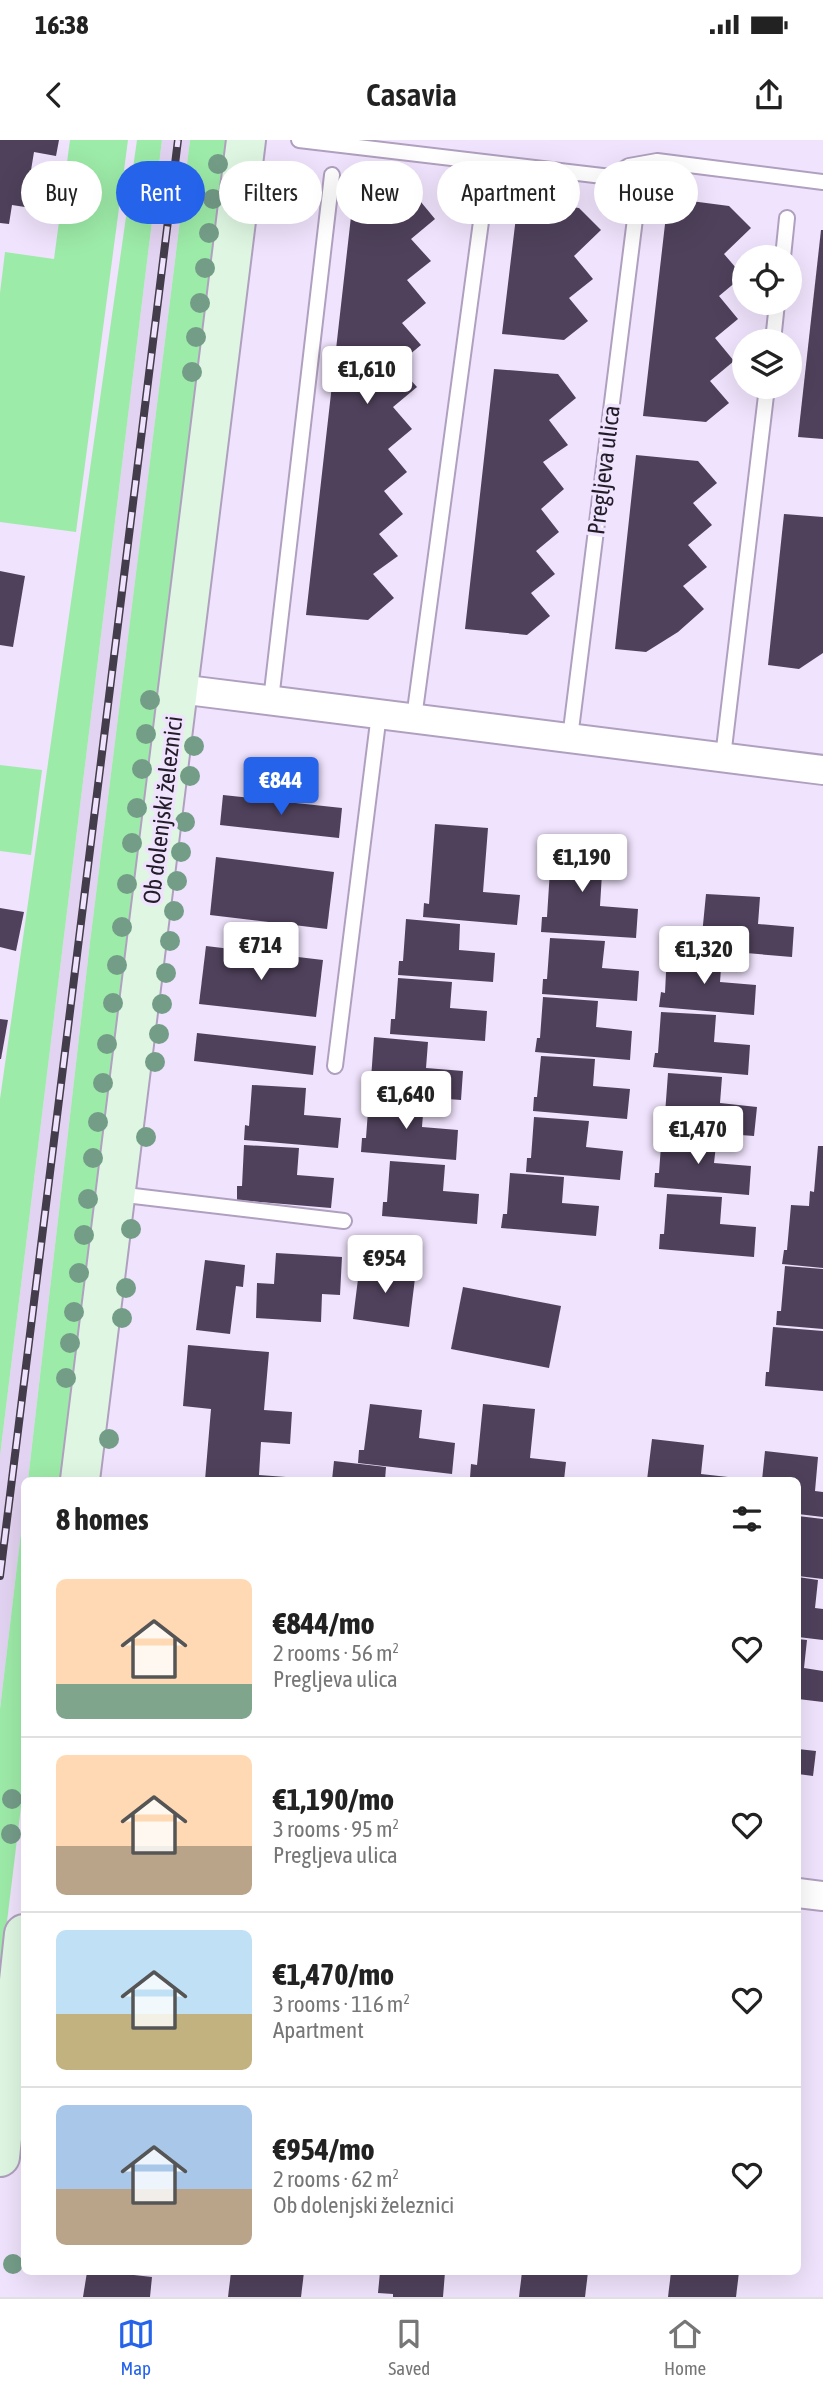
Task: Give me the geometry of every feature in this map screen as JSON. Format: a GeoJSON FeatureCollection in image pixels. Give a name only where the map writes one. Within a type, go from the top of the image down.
{"type":"FeatureCollection","features":[{"type":"Feature","properties":{"kind":"street","name":"Ob dolenjski železnici"},"geometry":{"type":"LineString","coordinates":[[80,1477],[246,140]]}},
{"type":"Feature","properties":{"kind":"street"},"geometry":{"type":"LineString","coordinates":[[178,689],[823,770]]}},
{"type":"Feature","properties":{"kind":"street"},"geometry":{"type":"LineString","coordinates":[[801,1893],[823,1896]]}},
{"type":"Feature","properties":{"kind":"street"},"geometry":{"type":"LineString","coordinates":[[0,2157],[21,1962]]}},
{"type":"Feature","properties":{"kind":"lane"},"geometry":{"type":"LineString","coordinates":[[299,140],[611,177],[629,166],[657,161],[823,182]]}},
{"type":"Feature","properties":{"kind":"lane"},"geometry":{"type":"LineString","coordinates":[[271,700],[332,175]]}},
{"type":"Feature","properties":{"kind":"lane"},"geometry":{"type":"LineString","coordinates":[[785,245],[788,218]]}},
{"type":"Feature","properties":{"kind":"lane"},"geometry":{"type":"LineString","coordinates":[[414,718],[481,224]]}},
{"type":"Feature","properties":{"kind":"lane","name":"Pregljeva ulica"},"geometry":{"type":"LineString","coordinates":[[570,738],[633,224]]}},
{"type":"Feature","properties":{"kind":"lane"},"geometry":{"type":"LineString","coordinates":[[723,757],[766,399]]}},
{"type":"Feature","properties":{"kind":"lane"},"geometry":{"type":"LineString","coordinates":[[335,1066],[379,714]]}},
{"type":"Feature","properties":{"kind":"lane"},"geometry":{"type":"LineString","coordinates":[[116,1194],[344,1221]]}},
{"type":"Feature","properties":{"kind":"shaded area"},"geometry":{"type":"Polygon","coordinates":[[[162,140],[190,140],[187,161],[159,161],[162,140]]]}},
{"type":"Feature","properties":{"kind":"shaded area"},"geometry":{"type":"Polygon","coordinates":[[[152,224],[180,224],[90,942],[28,1477],[21,1477],[21,1532],[0,1709],[0,1456],[152,224]]]}},
{"type":"Feature","properties":{"kind":"green space"},"geometry":{"type":"Polygon","coordinates":[[[70,140],[128,140],[125,161],[116,161],[117,224],[76,532],[0,522],[0,293],[5,252],[54,259],[59,224],[102,224],[102,161],[67,161],[70,140]]]}},
{"type":"Feature","properties":{"kind":"green space"},"geometry":{"type":"Polygon","coordinates":[[[137,140],[162,140],[159,161],[134,161],[137,140]]]}},
{"type":"Feature","properties":{"kind":"green space"},"geometry":{"type":"Polygon","coordinates":[[[190,140],[228,140],[225,161],[219,161],[219,213],[62,1477],[28,1477],[90,942],[180,224],[205,224],[205,161],[187,161],[190,140]]]}},
{"type":"Feature","properties":{"kind":"green space"},"geometry":{"type":"Polygon","coordinates":[[[125,224],[152,224],[0,1456],[0,1099],[125,224]]]}},
{"type":"Feature","properties":{"kind":"green space"},"geometry":{"type":"Polygon","coordinates":[[[0,765],[42,770],[31,855],[0,851],[0,765]]]}},
{"type":"Feature","properties":{"kind":"green space"},"geometry":{"type":"Polygon","coordinates":[[[21,1532],[21,1807],[0,1979],[0,1709],[21,1532]]]}},
{"type":"Feature","properties":{"kind":"building"},"geometry":{"type":"Polygon","coordinates":[[[0,140],[59,140],[56,156],[34,152],[33,161],[21,161],[21,206],[12,205],[9,224],[0,223],[0,140]]]}},
{"type":"Feature","properties":{"kind":"building"},"geometry":{"type":"Polygon","coordinates":[[[698,202],[729,206],[751,228],[724,254],[732,263],[732,285],[719,296],[738,319],[715,338],[732,359],[732,363],[710,381],[729,403],[706,422],[643,416],[665,224],[698,224],[698,202]]]}},
{"type":"Feature","properties":{"kind":"building"},"geometry":{"type":"Polygon","coordinates":[[[423,204],[435,219],[411,239],[431,261],[407,280],[426,303],[402,323],[421,345],[397,365],[417,387],[393,407],[412,429],[388,449],[407,472],[384,491],[403,514],[379,534],[398,556],[373,574],[394,598],[368,620],[306,615],[350,224],[423,224],[423,204]]]}},
{"type":"Feature","properties":{"kind":"building"},"geometry":{"type":"Polygon","coordinates":[[[580,209],[601,230],[574,256],[593,279],[569,298],[588,321],[564,340],[502,334],[515,224],[580,224],[580,209]]]}},
{"type":"Feature","properties":{"kind":"building"},"geometry":{"type":"Polygon","coordinates":[[[823,230],[823,439],[798,437],[823,230]]]}},
{"type":"Feature","properties":{"kind":"building"},"geometry":{"type":"Polygon","coordinates":[[[494,369],[558,374],[576,398],[549,420],[568,445],[543,462],[564,489],[541,509],[559,532],[536,551],[555,574],[531,593],[550,616],[527,635],[465,629],[494,369]]]}},
{"type":"Feature","properties":{"kind":"building"},"geometry":{"type":"Polygon","coordinates":[[[636,455],[698,461],[717,483],[693,503],[712,525],[688,545],[707,567],[683,586],[704,609],[678,632],[646,652],[615,649],[636,455]]]}},
{"type":"Feature","properties":{"kind":"building"},"geometry":{"type":"Polygon","coordinates":[[[784,514],[823,517],[823,653],[799,669],[768,665],[784,514]]]}},
{"type":"Feature","properties":{"kind":"building"},"geometry":{"type":"Polygon","coordinates":[[[0,571],[25,576],[13,647],[0,645],[0,571]]]}},
{"type":"Feature","properties":{"kind":"building"},"geometry":{"type":"Polygon","coordinates":[[[223,795],[342,808],[339,838],[220,825],[223,795]]]}},
{"type":"Feature","properties":{"kind":"building"},"geometry":{"type":"Polygon","coordinates":[[[435,824],[488,828],[483,892],[520,895],[517,925],[423,917],[424,903],[429,904],[435,824]]]}},
{"type":"Feature","properties":{"kind":"building"},"geometry":{"type":"Polygon","coordinates":[[[552,838],[604,841],[600,906],[638,909],[636,938],[541,932],[542,917],[547,917],[552,838]]]}},
{"type":"Feature","properties":{"kind":"building"},"geometry":{"type":"Polygon","coordinates":[[[216,857],[334,872],[327,929],[210,915],[216,857]]]}},
{"type":"Feature","properties":{"kind":"building"},"geometry":{"type":"Polygon","coordinates":[[[706,894],[760,897],[758,924],[794,927],[792,957],[698,949],[706,894]]]}},
{"type":"Feature","properties":{"kind":"building"},"geometry":{"type":"Polygon","coordinates":[[[0,908],[24,912],[16,951],[0,947],[0,908]]]}},
{"type":"Feature","properties":{"kind":"building"},"geometry":{"type":"Polygon","coordinates":[[[406,919],[460,924],[459,950],[495,953],[493,982],[398,975],[399,961],[403,961],[406,919]]]}},
{"type":"Feature","properties":{"kind":"building"},"geometry":{"type":"Polygon","coordinates":[[[550,938],[605,941],[602,968],[639,971],[637,1001],[542,994],[543,979],[547,979],[550,938]]]}},
{"type":"Feature","properties":{"kind":"building"},"geometry":{"type":"Polygon","coordinates":[[[206,946],[323,960],[316,1017],[199,1004],[206,946]]]}},
{"type":"Feature","properties":{"kind":"building"},"geometry":{"type":"Polygon","coordinates":[[[667,952],[722,955],[720,982],[756,985],[754,1015],[659,1007],[661,992],[665,993],[667,952]]]}},
{"type":"Feature","properties":{"kind":"building"},"geometry":{"type":"Polygon","coordinates":[[[398,978],[452,982],[450,1008],[487,1011],[485,1041],[390,1034],[391,1019],[395,1019],[398,978]]]}},
{"type":"Feature","properties":{"kind":"building"},"geometry":{"type":"Polygon","coordinates":[[[543,997],[598,1001],[596,1027],[632,1031],[630,1060],[535,1052],[537,1038],[540,1038],[543,997]]]}},
{"type":"Feature","properties":{"kind":"building"},"geometry":{"type":"Polygon","coordinates":[[[661,1012],[716,1015],[714,1042],[750,1045],[748,1075],[653,1067],[655,1053],[658,1053],[661,1012]]]}},
{"type":"Feature","properties":{"kind":"building"},"geometry":{"type":"Polygon","coordinates":[[[0,1019],[8,1020],[1,1059],[0,1059],[0,1019]]]}},
{"type":"Feature","properties":{"kind":"building"},"geometry":{"type":"Polygon","coordinates":[[[197,1033],[316,1046],[313,1075],[194,1061],[197,1033]]]}},
{"type":"Feature","properties":{"kind":"building"},"geometry":{"type":"Polygon","coordinates":[[[374,1037],[428,1042],[426,1068],[463,1071],[461,1100],[366,1093],[367,1079],[371,1079],[374,1037]]]}},
{"type":"Feature","properties":{"kind":"building"},"geometry":{"type":"Polygon","coordinates":[[[541,1056],[595,1059],[593,1086],[630,1089],[627,1119],[533,1111],[541,1056]]]}},
{"type":"Feature","properties":{"kind":"building"},"geometry":{"type":"Polygon","coordinates":[[[668,1073],[722,1077],[720,1103],[757,1107],[754,1136],[659,1129],[660,1114],[665,1114],[668,1073]]]}},
{"type":"Feature","properties":{"kind":"building"},"geometry":{"type":"Polygon","coordinates":[[[252,1085],[306,1088],[304,1115],[341,1118],[338,1148],[244,1140],[245,1125],[249,1126],[252,1085]]]}},
{"type":"Feature","properties":{"kind":"building"},"geometry":{"type":"Polygon","coordinates":[[[369,1097],[424,1101],[422,1127],[458,1130],[456,1160],[361,1152],[362,1138],[366,1138],[369,1097]]]}},
{"type":"Feature","properties":{"kind":"building"},"geometry":{"type":"Polygon","coordinates":[[[534,1117],[589,1121],[586,1147],[623,1151],[620,1180],[526,1172],[527,1158],[531,1158],[534,1117]]]}},
{"type":"Feature","properties":{"kind":"building"},"geometry":{"type":"Polygon","coordinates":[[[662,1132],[717,1136],[714,1163],[751,1166],[749,1195],[654,1187],[655,1173],[659,1173],[662,1132]]]}},
{"type":"Feature","properties":{"kind":"building"},"geometry":{"type":"Polygon","coordinates":[[[244,1145],[299,1148],[297,1175],[334,1178],[331,1208],[237,1200],[237,1186],[242,1186],[244,1145]]]}},
{"type":"Feature","properties":{"kind":"building"},"geometry":{"type":"Polygon","coordinates":[[[818,1146],[823,1146],[823,1268],[782,1264],[784,1250],[787,1250],[791,1205],[809,1206],[810,1191],[814,1192],[818,1146]]]}},
{"type":"Feature","properties":{"kind":"building"},"geometry":{"type":"Polygon","coordinates":[[[390,1161],[445,1165],[443,1191],[479,1194],[477,1224],[382,1216],[383,1202],[387,1202],[390,1161]]]}},
{"type":"Feature","properties":{"kind":"building"},"geometry":{"type":"Polygon","coordinates":[[[510,1173],[564,1177],[562,1203],[599,1206],[596,1236],[501,1228],[503,1214],[507,1214],[510,1173]]]}},
{"type":"Feature","properties":{"kind":"building"},"geometry":{"type":"Polygon","coordinates":[[[667,1194],[722,1197],[720,1224],[756,1227],[754,1257],[659,1249],[660,1234],[664,1234],[667,1194]]]}},
{"type":"Feature","properties":{"kind":"building"},"geometry":{"type":"Polygon","coordinates":[[[276,1253],[342,1257],[340,1295],[322,1294],[321,1322],[256,1318],[257,1283],[274,1284],[276,1253]]]}},
{"type":"Feature","properties":{"kind":"building"},"geometry":{"type":"Polygon","coordinates":[[[205,1260],[245,1265],[243,1287],[236,1286],[230,1334],[196,1330],[205,1260]]]}},
{"type":"Feature","properties":{"kind":"building"},"geometry":{"type":"Polygon","coordinates":[[[360,1263],[416,1270],[409,1327],[353,1319],[360,1263]]]}},
{"type":"Feature","properties":{"kind":"building"},"geometry":{"type":"Polygon","coordinates":[[[785,1266],[823,1269],[823,1329],[776,1325],[777,1311],[781,1311],[785,1266]]]}},
{"type":"Feature","properties":{"kind":"building"},"geometry":{"type":"Polygon","coordinates":[[[463,1287],[561,1306],[549,1368],[451,1349],[463,1287]]]}},
{"type":"Feature","properties":{"kind":"building"},"geometry":{"type":"Polygon","coordinates":[[[773,1327],[823,1331],[823,1391],[765,1386],[773,1327]]]}},
{"type":"Feature","properties":{"kind":"building"},"geometry":{"type":"Polygon","coordinates":[[[188,1345],[269,1352],[264,1410],[292,1412],[290,1444],[261,1442],[259,1475],[286,1477],[205,1477],[211,1409],[183,1406],[188,1345]]]}},
{"type":"Feature","properties":{"kind":"building"},"geometry":{"type":"Polygon","coordinates":[[[370,1404],[422,1410],[419,1438],[455,1443],[452,1474],[358,1463],[359,1450],[364,1450],[370,1404]]]}},
{"type":"Feature","properties":{"kind":"building"},"geometry":{"type":"Polygon","coordinates":[[[483,1404],[535,1409],[530,1458],[566,1462],[564,1477],[470,1477],[471,1464],[477,1465],[483,1404]]]}},
{"type":"Feature","properties":{"kind":"building"},"geometry":{"type":"Polygon","coordinates":[[[652,1439],[704,1445],[701,1474],[728,1477],[647,1477],[652,1439]]]}},
{"type":"Feature","properties":{"kind":"building"},"geometry":{"type":"Polygon","coordinates":[[[765,1451],[818,1457],[815,1491],[823,1492],[823,1517],[801,1514],[801,1477],[762,1477],[765,1451]]]}},
{"type":"Feature","properties":{"kind":"building"},"geometry":{"type":"Polygon","coordinates":[[[334,1461],[386,1467],[385,1477],[332,1477],[334,1461]]]}},
{"type":"Feature","properties":{"kind":"building"},"geometry":{"type":"Polygon","coordinates":[[[801,1516],[823,1519],[823,1579],[801,1576],[801,1516]]]}},
{"type":"Feature","properties":{"kind":"building"},"geometry":{"type":"Polygon","coordinates":[[[801,1577],[818,1580],[815,1608],[823,1609],[823,1640],[801,1637],[801,1577]]]}},
{"type":"Feature","properties":{"kind":"building"},"geometry":{"type":"Polygon","coordinates":[[[801,1639],[807,1640],[804,1668],[823,1671],[823,1702],[801,1699],[801,1639]]]}},
{"type":"Feature","properties":{"kind":"building"},"geometry":{"type":"Polygon","coordinates":[[[801,1749],[816,1751],[813,1776],[801,1774],[801,1749]]]}},
{"type":"Feature","properties":{"kind":"building"},"geometry":{"type":"Polygon","coordinates":[[[87,2275],[152,2277],[150,2297],[83,2297],[87,2275]]]}},
{"type":"Feature","properties":{"kind":"building"},"geometry":{"type":"Polygon","coordinates":[[[231,2275],[304,2275],[301,2297],[228,2297],[231,2275]]]}},
{"type":"Feature","properties":{"kind":"building"},"geometry":{"type":"Polygon","coordinates":[[[380,2275],[445,2275],[443,2297],[393,2297],[393,2294],[378,2293],[380,2275]]]}},
{"type":"Feature","properties":{"kind":"building"},"geometry":{"type":"Polygon","coordinates":[[[522,2275],[588,2275],[585,2297],[519,2297],[522,2275]]]}},
{"type":"Feature","properties":{"kind":"building"},"geometry":{"type":"Polygon","coordinates":[[[671,2275],[739,2275],[736,2297],[668,2297],[671,2275]]]}},
{"type":"Feature","properties":{"kind":"railway"},"geometry":{"type":"LineString","coordinates":[[0,1576],[178,140]]}}]}
